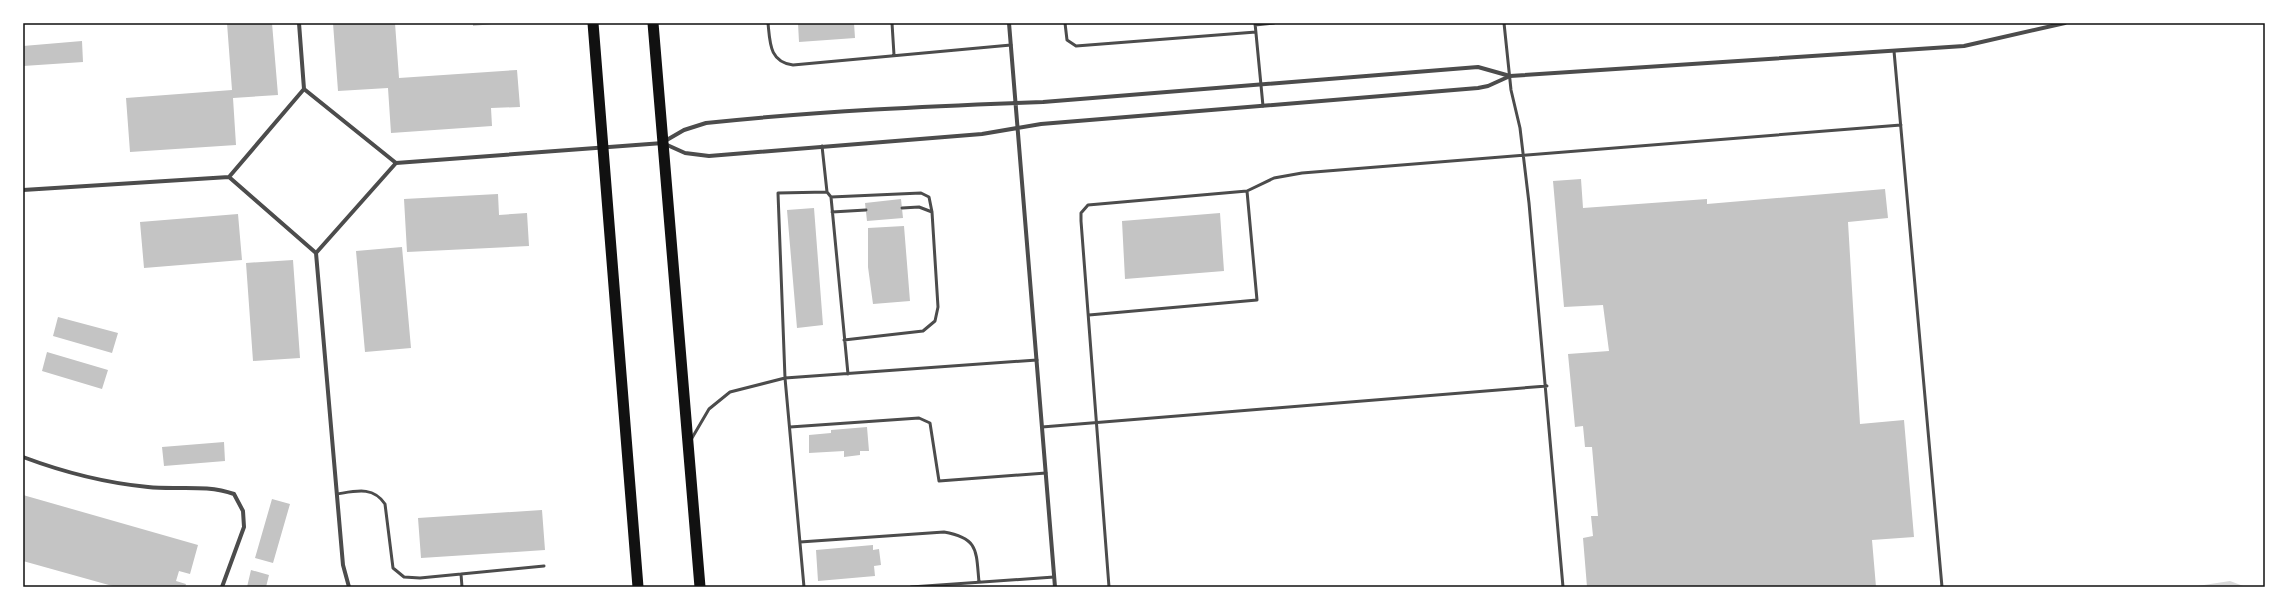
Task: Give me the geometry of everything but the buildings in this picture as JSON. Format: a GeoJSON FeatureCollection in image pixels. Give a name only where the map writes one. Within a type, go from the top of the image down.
{"type":"FeatureCollection","features":[{"type":"Feature","properties":{"kind":"highway"},"geometry":{"type":"LineString","coordinates":[[593,23],[638,587]]}},
{"type":"Feature","properties":{"kind":"highway"},"geometry":{"type":"LineString","coordinates":[[653,23],[700,587]]}},
{"type":"Feature","properties":{"kind":"street"},"geometry":{"type":"LineString","coordinates":[[229,177],[304,89],[299,23]]}},
{"type":"Feature","properties":{"kind":"street"},"geometry":{"type":"LineString","coordinates":[[1009,23],[1055,587]]}},
{"type":"Feature","properties":{"kind":"street"},"geometry":{"type":"LineString","coordinates":[[304,89],[396,163],[663,143],[684,130],[709,123],[889,109],[1015,102],[1043,102],[1478,67],[1510,76],[1964,46],[2065,23]]}},
{"type":"Feature","properties":{"kind":"street"},"geometry":{"type":"LineString","coordinates":[[663,143],[685,153],[709,156],[982,134],[1041,124],[1478,88],[1493,85],[1510,76]]}},
{"type":"Feature","properties":{"kind":"street"},"geometry":{"type":"LineString","coordinates":[[316,254],[396,163]]}},
{"type":"Feature","properties":{"kind":"street"},"geometry":{"type":"LineString","coordinates":[[23,190],[229,177],[316,254],[343,566],[349,587]]}},
{"type":"Feature","properties":{"kind":"street"},"geometry":{"type":"LineString","coordinates":[[23,457],[102,481],[150,487],[221,489],[234,494],[243,511],[244,528],[222,587]]}},
{"type":"Feature","properties":{"kind":"lane"},"geometry":{"type":"LineString","coordinates":[[768,23],[770,50],[774,56],[786,64],[1011,45]]}},
{"type":"Feature","properties":{"kind":"lane"},"geometry":{"type":"LineString","coordinates":[[892,23],[894,56]]}},
{"type":"Feature","properties":{"kind":"lane"},"geometry":{"type":"LineString","coordinates":[[1065,23],[1067,40],[1076,46],[1256,32]]}},
{"type":"Feature","properties":{"kind":"lane"},"geometry":{"type":"LineString","coordinates":[[1263,106],[1255,24],[1274,23]]}},
{"type":"Feature","properties":{"kind":"lane"},"geometry":{"type":"LineString","coordinates":[[1504,23],[1510,76],[1524,155],[1547,386],[1563,587]]}},
{"type":"Feature","properties":{"kind":"lane"},"geometry":{"type":"LineString","coordinates":[[1894,51],[1942,587]]}},
{"type":"Feature","properties":{"kind":"lane"},"geometry":{"type":"LineString","coordinates":[[1109,587],[1082,221],[1082,213],[1088,205],[1247,191],[1274,178],[1302,173],[1901,125]]}},
{"type":"Feature","properties":{"kind":"lane"},"geometry":{"type":"LineString","coordinates":[[822,146],[827,192],[831,197],[848,374]]}},
{"type":"Feature","properties":{"kind":"lane"},"geometry":{"type":"LineString","coordinates":[[1089,315],[1257,300],[1247,191]]}},
{"type":"Feature","properties":{"kind":"lane"},"geometry":{"type":"LineString","coordinates":[[804,587],[785,378],[778,193],[827,192]]}},
{"type":"Feature","properties":{"kind":"lane"},"geometry":{"type":"LineString","coordinates":[[831,197],[921,193],[929,197],[932,212],[938,307],[935,321],[923,331],[844,340]]}},
{"type":"Feature","properties":{"kind":"lane"},"geometry":{"type":"LineString","coordinates":[[902,208],[919,207],[932,212]]}},
{"type":"Feature","properties":{"kind":"lane"},"geometry":{"type":"LineString","coordinates":[[832,212],[866,210]]}},
{"type":"Feature","properties":{"kind":"lane"},"geometry":{"type":"LineString","coordinates":[[688,443],[709,409],[730,392],[785,378],[1037,360]]}},
{"type":"Feature","properties":{"kind":"lane"},"geometry":{"type":"LineString","coordinates":[[1042,427],[1547,386]]}},
{"type":"Feature","properties":{"kind":"lane"},"geometry":{"type":"LineString","coordinates":[[790,427],[919,418],[930,422],[938,482],[1046,473]]}},
{"type":"Feature","properties":{"kind":"lane"},"geometry":{"type":"LineString","coordinates":[[337,494],[364,490],[380,496],[385,504],[393,568],[404,577],[420,578],[544,566]]}},
{"type":"Feature","properties":{"kind":"lane"},"geometry":{"type":"LineString","coordinates":[[800,542],[944,532],[960,535],[970,542],[976,553],[979,582]]}},
{"type":"Feature","properties":{"kind":"lane"},"geometry":{"type":"LineString","coordinates":[[461,574],[462,587]]}},
{"type":"Feature","properties":{"kind":"lane"},"geometry":{"type":"LineString","coordinates":[[911,587],[1054,577]]}},
{"type":"Feature","properties":{"kind":"shaded area"},"geometry":{"type":"Polygon","coordinates":[[[2230,581],[2246,587],[2191,587],[2230,581]]]}}]}
